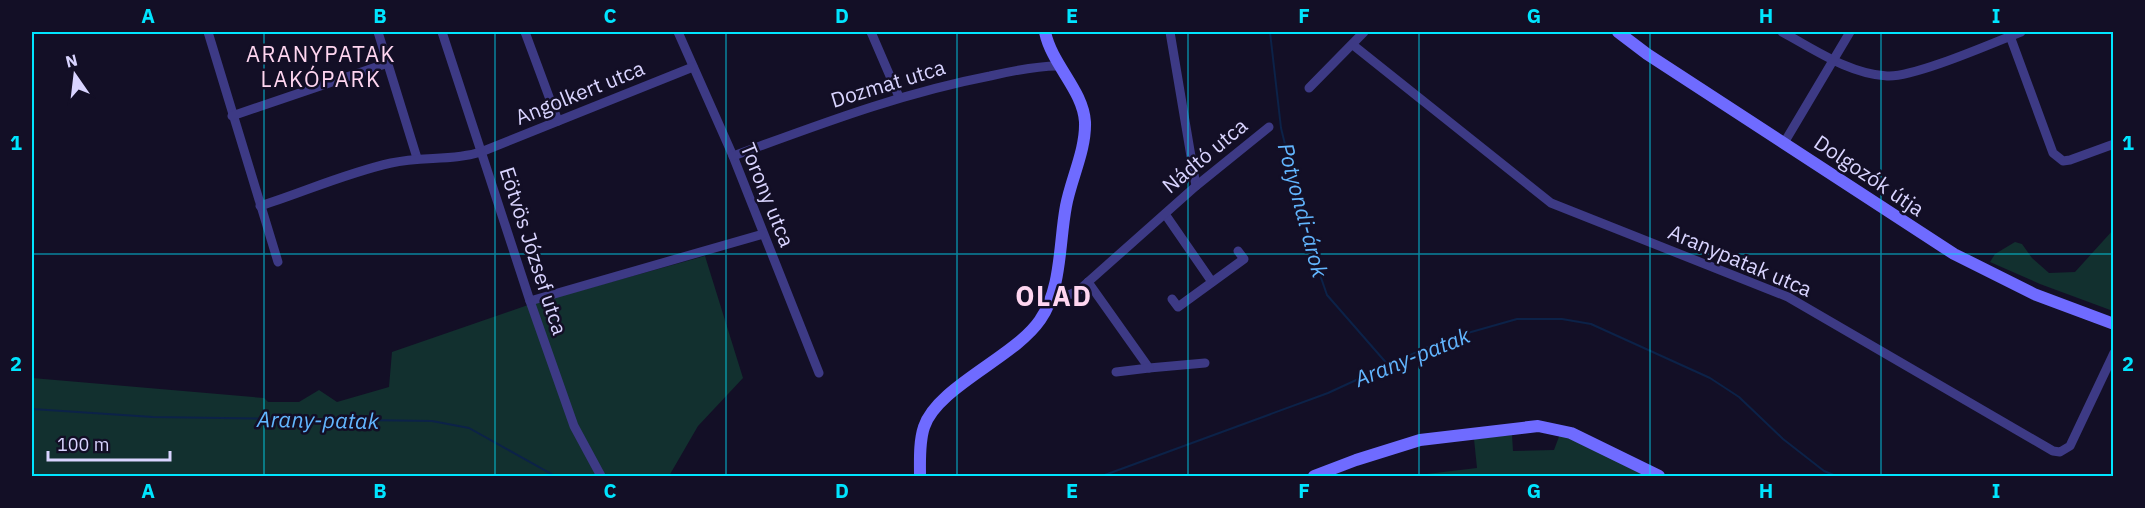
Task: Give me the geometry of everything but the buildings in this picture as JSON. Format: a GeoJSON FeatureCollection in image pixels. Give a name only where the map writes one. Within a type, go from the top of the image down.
{"type":"FeatureCollection","features":[{"type":"Feature","properties":{"kind":"street"},"geometry":{"type":"LineString","coordinates":[[207,32],[278,262]]}},
{"type":"Feature","properties":{"kind":"street"},"geometry":{"type":"LineString","coordinates":[[378,32],[417,159]]}},
{"type":"Feature","properties":{"kind":"street","name":"Eötvös József utca"},"geometry":{"type":"LineString","coordinates":[[442,32],[530,301],[574,426],[601,477]]}},
{"type":"Feature","properties":{"kind":"street"},"geometry":{"type":"LineString","coordinates":[[525,32],[558,120]]}},
{"type":"Feature","properties":{"kind":"street","name":"Torony utca"},"geometry":{"type":"LineString","coordinates":[[678,32],[733,156],[819,373]]}},
{"type":"Feature","properties":{"kind":"street"},"geometry":{"type":"LineString","coordinates":[[870,32],[899,97]]}},
{"type":"Feature","properties":{"kind":"street"},"geometry":{"type":"LineString","coordinates":[[920,477],[921,443],[927,419],[946,398],[1032,330],[1048,307],[1053,290],[1066,206],[1085,135],[1085,121],[1078,98],[1058,66],[1045,32]]}},
{"type":"Feature","properties":{"kind":"street"},"geometry":{"type":"LineString","coordinates":[[1170,32],[1196,186]]}},
{"type":"Feature","properties":{"kind":"street"},"geometry":{"type":"LineString","coordinates":[[1309,88],[1364,32]]}},
{"type":"Feature","properties":{"kind":"street","name":"Dolgozók útja"},"geometry":{"type":"LineString","coordinates":[[1618,32],[1647,54],[1963,259],[2034,294],[2114,324]]}},
{"type":"Feature","properties":{"kind":"street"},"geometry":{"type":"LineString","coordinates":[[1782,32],[1834,60],[1877,75],[1897,76],[2021,32]]}},
{"type":"Feature","properties":{"kind":"street"},"geometry":{"type":"LineString","coordinates":[[1784,142],[1850,32]]}},
{"type":"Feature","properties":{"kind":"street"},"geometry":{"type":"LineString","coordinates":[[2010,36],[2053,153],[2057,158],[2063,161],[2070,160],[2114,144]]}},
{"type":"Feature","properties":{"kind":"street","name":"Aranypatak utca"},"geometry":{"type":"LineString","coordinates":[[1353,45],[1551,203],[1788,297],[2054,451],[2060,452],[2070,446],[2114,354]]}},
{"type":"Feature","properties":{"kind":"street"},"geometry":{"type":"LineString","coordinates":[[232,116],[388,63]]}},
{"type":"Feature","properties":{"kind":"street","name":"Dozmat utca"},"geometry":{"type":"LineString","coordinates":[[733,156],[899,97],[980,77],[1042,66],[1058,66]]}},
{"type":"Feature","properties":{"kind":"street","name":"Angolkert utca"},"geometry":{"type":"LineString","coordinates":[[260,206],[369,169],[417,159],[457,158],[482,152],[693,67]]}},
{"type":"Feature","properties":{"kind":"street","name":"Nádtó utca"},"geometry":{"type":"LineString","coordinates":[[1053,290],[1069,295],[1088,282],[1196,186],[1269,126]]}},
{"type":"Feature","properties":{"kind":"street","name":"Nádtó utca"},"geometry":{"type":"LineString","coordinates":[[1164,214],[1212,282]]}},
{"type":"Feature","properties":{"kind":"street"},"geometry":{"type":"LineString","coordinates":[[530,301],[763,234]]}},
{"type":"Feature","properties":{"kind":"street"},"geometry":{"type":"LineString","coordinates":[[1172,299],[1178,307],[1244,260],[1239,251]]}},
{"type":"Feature","properties":{"kind":"street"},"geometry":{"type":"LineString","coordinates":[[1088,282],[1149,368]]}},
{"type":"Feature","properties":{"kind":"street"},"geometry":{"type":"LineString","coordinates":[[1116,372],[1205,363]]}},
{"type":"Feature","properties":{"kind":"street"},"geometry":{"type":"LineString","coordinates":[[1314,477],[1356,459],[1420,440],[1522,427],[1549,428],[1571,433],[1659,477]]}},
{"type":"Feature","properties":{"kind":"green space"},"geometry":{"type":"Polygon","coordinates":[[[2113,230],[2113,311],[2040,284],[1990,262],[1995,254],[2015,242],[2022,244],[2032,258],[2049,273],[2075,272],[2113,230]]]}},
{"type":"Feature","properties":{"kind":"green space"},"geometry":{"type":"Polygon","coordinates":[[[705,256],[743,378],[698,426],[669,476],[32,476],[32,378],[264,398],[268,402],[299,402],[319,390],[337,402],[389,387],[392,352],[528,305],[705,256]]]}},
{"type":"Feature","properties":{"kind":"green space"},"geometry":{"type":"Polygon","coordinates":[[[1560,434],[1650,476],[1410,476],[1477,468],[1474,439],[1512,435],[1513,451],[1554,450],[1560,434]]]}},
{"type":"Feature","properties":{"kind":"waterway","name":"Potyondi-árok"},"geometry":{"type":"LineString","coordinates":[[1270,32],[1281,128],[1309,243],[1327,295],[1389,366]]}},
{"type":"Feature","properties":{"kind":"waterway","name":"Arany-patak"},"geometry":{"type":"LineString","coordinates":[[1102,476],[1328,393],[1443,340],[1517,319],[1562,319],[1591,324],[1710,378],[1739,397],[1783,439],[1824,471],[1836,476]]}},
{"type":"Feature","properties":{"kind":"waterway","name":"Arany-patak"},"geometry":{"type":"LineString","coordinates":[[32,409],[153,417],[432,421],[469,428],[555,476]]}},
{"type":"Feature","properties":{"kind":"district","name":"ARANYPATAK LAKÓPARK"},"geometry":{"type":"Point","coordinates":[321,66]}},
{"type":"Feature","properties":{"kind":"district","name":"OLAD"},"geometry":{"type":"Point","coordinates":[1054,297]}}]}
